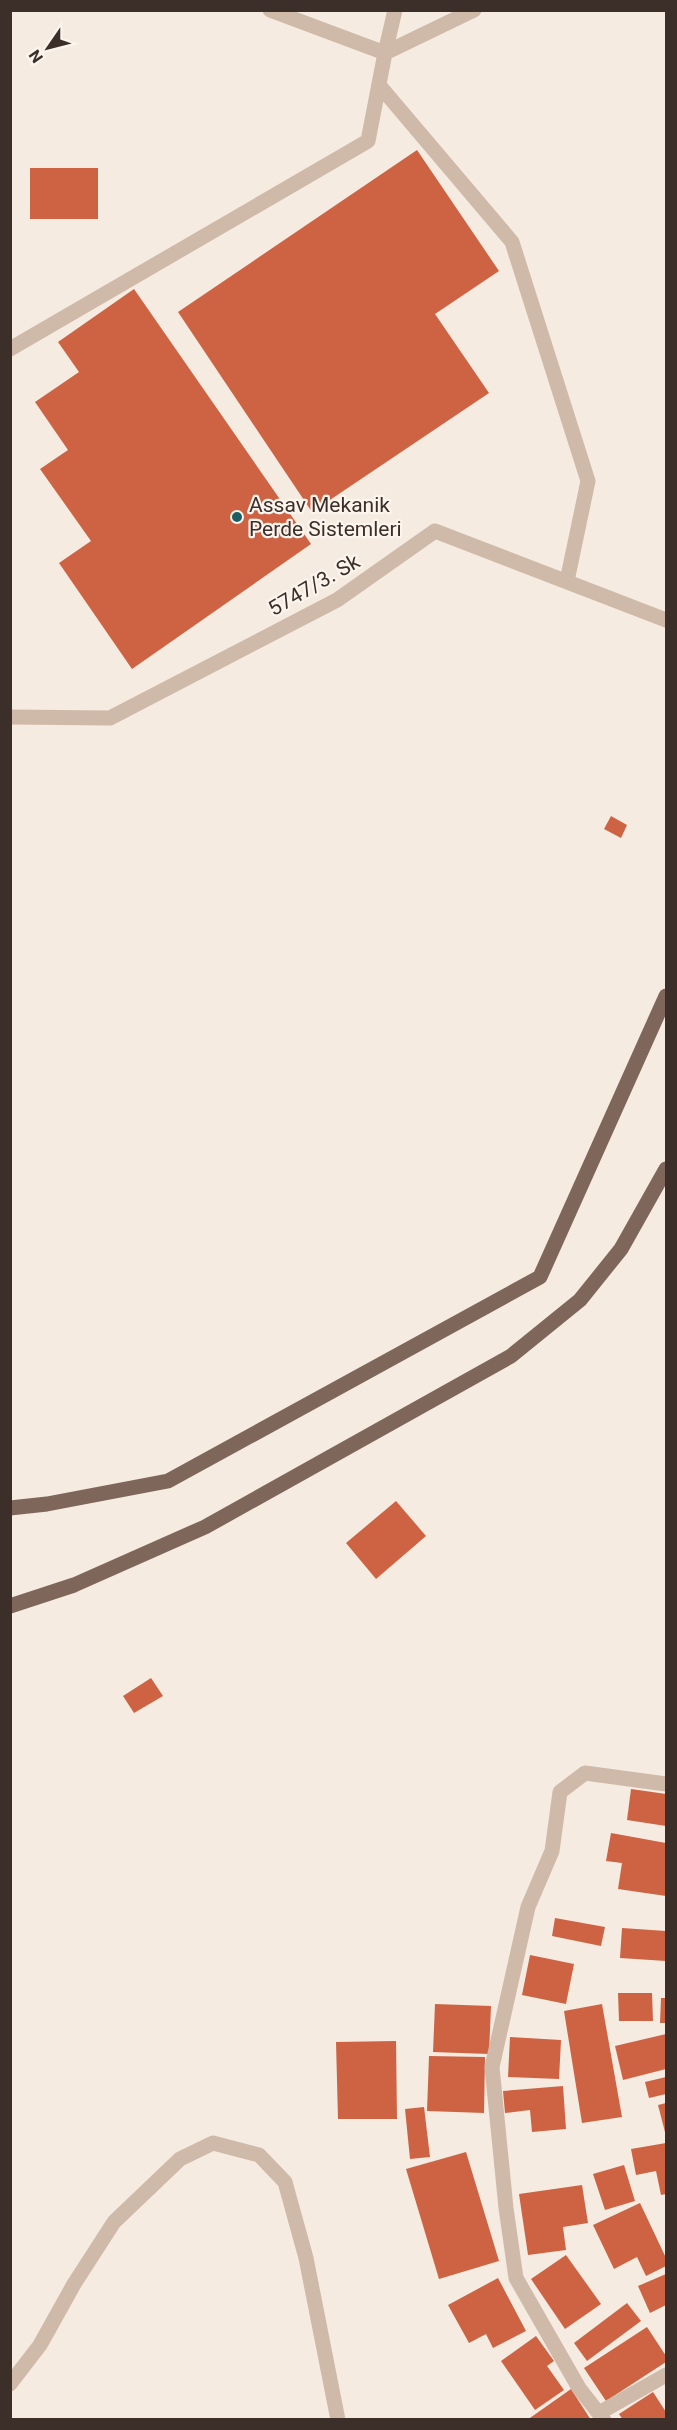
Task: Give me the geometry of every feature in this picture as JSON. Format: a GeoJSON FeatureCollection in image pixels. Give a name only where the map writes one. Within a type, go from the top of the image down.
{"type":"FeatureCollection","features":[{"type":"Feature","properties":{"kind":"main road"},"geometry":{"type":"LineString","coordinates":[[10,1508],[47,1504],[168,1481],[540,1277],[666,996]]}},
{"type":"Feature","properties":{"kind":"main road"},"geometry":{"type":"LineString","coordinates":[[10,1606],[74,1585],[205,1527],[511,1356],[580,1300],[621,1249],[666,1169]]}},
{"type":"Feature","properties":{"kind":"street"},"geometry":{"type":"LineString","coordinates":[[270,10],[385,53],[474,10]]}},
{"type":"Feature","properties":{"kind":"street"},"geometry":{"type":"LineString","coordinates":[[10,350],[368,141],[396,10]]}},
{"type":"Feature","properties":{"kind":"street"},"geometry":{"type":"LineString","coordinates":[[379,85],[512,242],[588,481],[567,581]]}},
{"type":"Feature","properties":{"kind":"street","name":"5747/3. Sk"},"geometry":{"type":"LineString","coordinates":[[10,717],[110,718],[337,600],[435,531],[666,620]]}},
{"type":"Feature","properties":{"kind":"street"},"geometry":{"type":"LineString","coordinates":[[666,1784],[585,1773],[560,1792],[552,1851],[528,1907],[492,2067],[506,2208],[516,2278],[579,2388],[602,2416],[666,2376]]}},
{"type":"Feature","properties":{"kind":"street"},"geometry":{"type":"LineString","coordinates":[[10,2384],[40,2345],[74,2284],[114,2222],[180,2159],[213,2143],[259,2155],[285,2182],[306,2258],[338,2420]]}},
{"type":"Feature","properties":{"kind":"building"},"geometry":{"type":"Polygon","coordinates":[[[417,150],[499,271],[435,314],[489,393],[312,512],[178,312],[417,150]]]}},
{"type":"Feature","properties":{"kind":"building"},"geometry":{"type":"Polygon","coordinates":[[[30,168],[98,168],[98,219],[30,219],[30,168]]]}},
{"type":"Feature","properties":{"kind":"building"},"geometry":{"type":"Polygon","coordinates":[[[134,289],[311,544],[132,669],[59,563],[91,541],[40,469],[68,450],[35,402],[79,372],[58,342],[134,289]]]}},
{"type":"Feature","properties":{"kind":"building"},"geometry":{"type":"Polygon","coordinates":[[[611,816],[627,825],[621,838],[604,829],[611,816]]]}},
{"type":"Feature","properties":{"kind":"building"},"geometry":{"type":"Polygon","coordinates":[[[396,1501],[426,1536],[376,1579],[346,1543],[396,1501]]]}},
{"type":"Feature","properties":{"kind":"building"},"geometry":{"type":"Polygon","coordinates":[[[151,1678],[163,1696],[134,1713],[123,1696],[151,1678]]]}},
{"type":"Feature","properties":{"kind":"building"},"geometry":{"type":"Polygon","coordinates":[[[631,1789],[666,1794],[666,1826],[627,1820],[631,1789]]]}},
{"type":"Feature","properties":{"kind":"building"},"geometry":{"type":"Polygon","coordinates":[[[611,1833],[666,1843],[666,1896],[618,1889],[622,1863],[606,1861],[611,1833]]]}},
{"type":"Feature","properties":{"kind":"building"},"geometry":{"type":"Polygon","coordinates":[[[555,1918],[605,1927],[601,1946],[552,1936],[555,1918]]]}},
{"type":"Feature","properties":{"kind":"building"},"geometry":{"type":"Polygon","coordinates":[[[622,1928],[666,1931],[666,1961],[620,1958],[622,1928]]]}},
{"type":"Feature","properties":{"kind":"building"},"geometry":{"type":"Polygon","coordinates":[[[530,1955],[574,1964],[566,2004],[522,1995],[530,1955]]]}},
{"type":"Feature","properties":{"kind":"building"},"geometry":{"type":"Polygon","coordinates":[[[618,1993],[652,1993],[653,2021],[619,2021],[618,1993]]]}},
{"type":"Feature","properties":{"kind":"building"},"geometry":{"type":"Polygon","coordinates":[[[661,1998],[666,1998],[666,2023],[660,2023],[661,1998]]]}},
{"type":"Feature","properties":{"kind":"building"},"geometry":{"type":"Polygon","coordinates":[[[435,2004],[491,2006],[489,2054],[433,2052],[435,2004]]]}},
{"type":"Feature","properties":{"kind":"building"},"geometry":{"type":"Polygon","coordinates":[[[602,2004],[622,2117],[582,2123],[564,2011],[602,2004]]]}},
{"type":"Feature","properties":{"kind":"building"},"geometry":{"type":"Polygon","coordinates":[[[666,2034],[666,2069],[623,2080],[615,2046],[666,2034]]]}},
{"type":"Feature","properties":{"kind":"building"},"geometry":{"type":"Polygon","coordinates":[[[510,2037],[561,2040],[559,2079],[508,2077],[510,2037]]]}},
{"type":"Feature","properties":{"kind":"building"},"geometry":{"type":"Polygon","coordinates":[[[396,2041],[397,2119],[338,2119],[336,2042],[396,2041]]]}},
{"type":"Feature","properties":{"kind":"building"},"geometry":{"type":"Polygon","coordinates":[[[429,2056],[485,2057],[484,2113],[427,2111],[429,2056]]]}},
{"type":"Feature","properties":{"kind":"building"},"geometry":{"type":"Polygon","coordinates":[[[666,2077],[666,2094],[649,2098],[645,2082],[666,2077]]]}},
{"type":"Feature","properties":{"kind":"building"},"geometry":{"type":"Polygon","coordinates":[[[563,2086],[566,2129],[532,2132],[530,2110],[505,2113],[503,2091],[563,2086]]]}},
{"type":"Feature","properties":{"kind":"building"},"geometry":{"type":"Polygon","coordinates":[[[666,2103],[666,2136],[658,2105],[666,2103]]]}},
{"type":"Feature","properties":{"kind":"building"},"geometry":{"type":"Polygon","coordinates":[[[424,2107],[430,2157],[410,2159],[405,2109],[424,2107]]]}},
{"type":"Feature","properties":{"kind":"building"},"geometry":{"type":"Polygon","coordinates":[[[666,2143],[666,2194],[661,2195],[656,2171],[636,2175],[631,2149],[666,2143]]]}},
{"type":"Feature","properties":{"kind":"building"},"geometry":{"type":"Polygon","coordinates":[[[466,2152],[499,2261],[439,2279],[406,2169],[466,2152]]]}},
{"type":"Feature","properties":{"kind":"building"},"geometry":{"type":"Polygon","coordinates":[[[624,2165],[635,2201],[605,2210],[593,2174],[624,2165]]]}},
{"type":"Feature","properties":{"kind":"building"},"geometry":{"type":"Polygon","coordinates":[[[582,2185],[588,2223],[563,2227],[566,2250],[528,2255],[519,2194],[582,2185]]]}},
{"type":"Feature","properties":{"kind":"building"},"geometry":{"type":"Polygon","coordinates":[[[640,2203],[666,2258],[666,2266],[646,2276],[637,2257],[614,2269],[593,2225],[640,2203]]]}},
{"type":"Feature","properties":{"kind":"building"},"geometry":{"type":"Polygon","coordinates":[[[566,2255],[601,2304],[565,2329],[531,2279],[566,2255]]]}},
{"type":"Feature","properties":{"kind":"building"},"geometry":{"type":"Polygon","coordinates":[[[666,2274],[666,2305],[650,2313],[638,2286],[666,2274]]]}},
{"type":"Feature","properties":{"kind":"building"},"geometry":{"type":"Polygon","coordinates":[[[498,2278],[526,2331],[493,2348],[486,2334],[469,2343],[448,2305],[498,2278]]]}},
{"type":"Feature","properties":{"kind":"building"},"geometry":{"type":"Polygon","coordinates":[[[627,2303],[641,2321],[587,2361],[574,2343],[627,2303]]]}},
{"type":"Feature","properties":{"kind":"building"},"geometry":{"type":"Polygon","coordinates":[[[647,2327],[666,2356],[666,2362],[606,2401],[584,2368],[647,2327]]]}},
{"type":"Feature","properties":{"kind":"building"},"geometry":{"type":"Polygon","coordinates":[[[536,2336],[554,2361],[547,2366],[564,2390],[535,2410],[501,2361],[536,2336]]]}},
{"type":"Feature","properties":{"kind":"building"},"geometry":{"type":"Polygon","coordinates":[[[571,2389],[591,2420],[527,2420],[571,2389]]]}},
{"type":"Feature","properties":{"kind":"building"},"geometry":{"type":"Polygon","coordinates":[[[653,2392],[666,2412],[666,2420],[623,2420],[619,2414],[653,2392]]]}},
{"type":"Feature","properties":{"kind":"place","name":"Assav Mekanik Perde Sistemleri"},"geometry":{"type":"Point","coordinates":[237,517]}}]}
